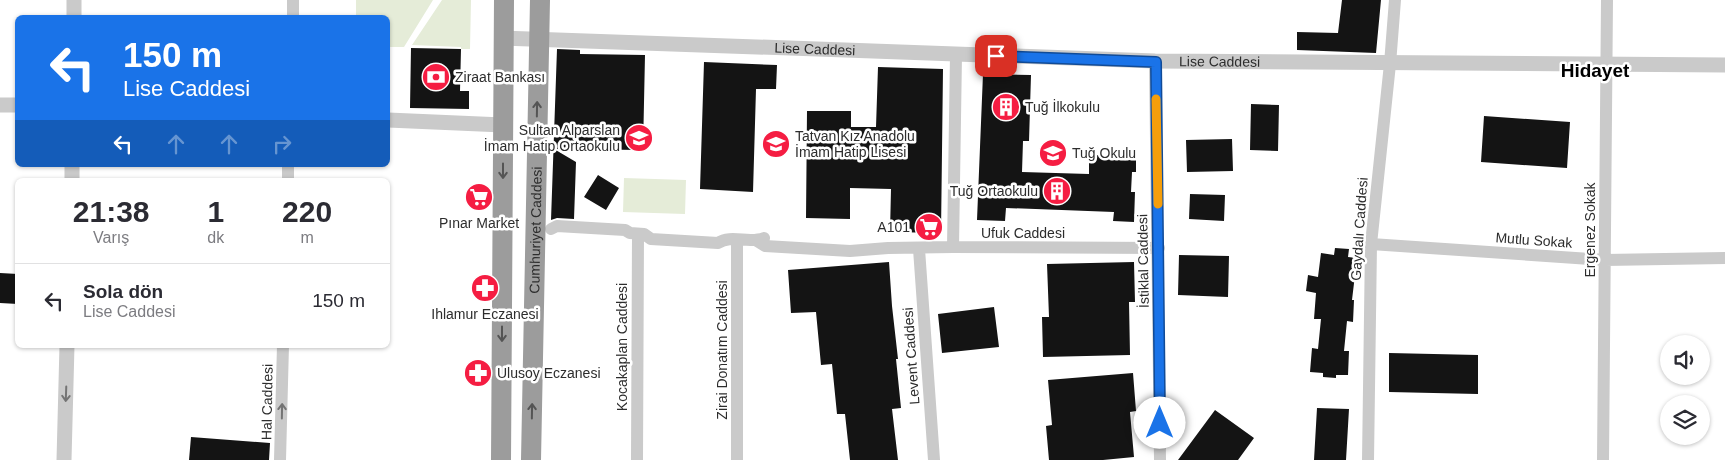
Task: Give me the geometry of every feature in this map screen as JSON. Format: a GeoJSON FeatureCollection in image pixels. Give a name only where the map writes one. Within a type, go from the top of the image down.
{"type":"FeatureCollection","features":[{"type":"Feature","properties":{"kind":"highway"},"geometry":{"type":"LineString","coordinates":[[501,460],[504,0]]}},
{"type":"Feature","properties":{"kind":"highway","name":"Cumhuriyet Caddesi"},"geometry":{"type":"LineString","coordinates":[[531,460],[543,229],[540,0]]}},
{"type":"Feature","properties":{"kind":"street"},"geometry":{"type":"LineString","coordinates":[[74,0],[74,15]]}},
{"type":"Feature","properties":{"kind":"street"},"geometry":{"type":"LineString","coordinates":[[293,0],[293,15]]}},
{"type":"Feature","properties":{"kind":"street","name":"Gaydalı Caddesi"},"geometry":{"type":"LineString","coordinates":[[1368,460],[1371,244],[1395,0]]}},
{"type":"Feature","properties":{"kind":"street","name":"Ergenez Sokak"},"geometry":{"type":"LineString","coordinates":[[1603,460],[1607,0]]}},
{"type":"Feature","properties":{"kind":"street","name":"Lise Caddesi"},"geometry":{"type":"LineString","coordinates":[[504,38],[1156,62],[1725,65]]}},
{"type":"Feature","properties":{"kind":"street"},"geometry":{"type":"LineString","coordinates":[[953,247],[956,55]]}},
{"type":"Feature","properties":{"kind":"street","name":"İstiklal Caddesi"},"geometry":{"type":"LineString","coordinates":[[1156,62],[1160,460]]}},
{"type":"Feature","properties":{"kind":"street"},"geometry":{"type":"LineString","coordinates":[[0,105],[15,105]]}},
{"type":"Feature","properties":{"kind":"street"},"geometry":{"type":"LineString","coordinates":[[390,120],[503,125]]}},
{"type":"Feature","properties":{"kind":"street","name":"Ufuk Caddesi"},"geometry":{"type":"LineString","coordinates":[[543,229],[557,226],[625,230],[651,239],[718,243],[723,239],[757,241],[765,246],[850,251],[888,248],[953,247],[1159,248]]}},
{"type":"Feature","properties":{"kind":"street","name":"Kocakaplan Caddesi"},"geometry":{"type":"LineString","coordinates":[[637,460],[638,234]]}},
{"type":"Feature","properties":{"kind":"street","name":"Zirai Donatım Caddesi"},"geometry":{"type":"LineString","coordinates":[[737,240],[737,460]]}},
{"type":"Feature","properties":{"kind":"street","name":"Mutlu Sokak"},"geometry":{"type":"LineString","coordinates":[[1371,244],[1605,260],[1725,258]]}},
{"type":"Feature","properties":{"kind":"street","name":"Levent Caddesi"},"geometry":{"type":"LineString","coordinates":[[918,249],[934,460]]}},
{"type":"Feature","properties":{"kind":"street"},"geometry":{"type":"LineString","coordinates":[[64,460],[67,348]]}},
{"type":"Feature","properties":{"kind":"street","name":"Hal Caddesi"},"geometry":{"type":"LineString","coordinates":[[280,460],[283,348]]}},
{"type":"Feature","properties":{"kind":"green space"},"geometry":{"type":"Polygon","coordinates":[[[356,0],[433,0],[404,47],[390,47],[390,15],[356,15],[356,0]]]}},
{"type":"Feature","properties":{"kind":"green space"},"geometry":{"type":"Polygon","coordinates":[[[442,0],[471,0],[470,49],[412,45],[442,0]]]}},
{"type":"Feature","properties":{"kind":"green space"},"geometry":{"type":"Polygon","coordinates":[[[624,178],[686,180],[685,214],[623,212],[624,178]]]}},
{"type":"Feature","properties":{"kind":"building"},"geometry":{"type":"Polygon","coordinates":[[[1342,0],[1381,0],[1376,53],[1297,50],[1297,32],[1338,33],[1342,0]]]}},
{"type":"Feature","properties":{"kind":"building"},"geometry":{"type":"Polygon","coordinates":[[[411,48],[461,49],[460,91],[469,91],[469,109],[410,108],[411,48]]]}},
{"type":"Feature","properties":{"kind":"building"},"geometry":{"type":"Polygon","coordinates":[[[557,49],[580,50],[580,54],[645,55],[643,150],[554,149],[576,162],[574,219],[557,218],[551,220],[557,49]]]}},
{"type":"Feature","properties":{"kind":"building","name":"Tatvan Kız Anadolu İmam Hatip Lisesi"},"geometry":{"type":"Polygon","coordinates":[[[704,62],[777,65],[776,89],[756,89],[753,192],[700,189],[704,62]]]}},
{"type":"Feature","properties":{"kind":"building"},"geometry":{"type":"Polygon","coordinates":[[[878,67],[943,69],[941,233],[890,232],[891,189],[850,188],[850,219],[806,218],[807,111],[851,111],[851,127],[876,127],[878,67]]]}},
{"type":"Feature","properties":{"kind":"building","name":"Tuğ Ortaokulu"},"geometry":{"type":"Polygon","coordinates":[[[983,74],[1031,75],[1029,141],[1023,141],[1022,172],[1089,174],[1089,155],[1136,156],[1136,172],[1132,172],[1131,192],[1135,192],[1134,222],[1113,221],[1114,212],[1006,208],[1005,221],[977,220],[983,74]]]}},
{"type":"Feature","properties":{"kind":"building"},"geometry":{"type":"Polygon","coordinates":[[[1251,104],[1279,105],[1278,151],[1250,150],[1251,104]]]}},
{"type":"Feature","properties":{"kind":"building"},"geometry":{"type":"Polygon","coordinates":[[[1484,116],[1570,122],[1567,168],[1481,162],[1484,116]]]}},
{"type":"Feature","properties":{"kind":"building"},"geometry":{"type":"Polygon","coordinates":[[[1232,139],[1233,171],[1187,172],[1186,140],[1232,139]]]}},
{"type":"Feature","properties":{"kind":"building"},"geometry":{"type":"Polygon","coordinates":[[[598,175],[619,188],[606,210],[584,197],[598,175]]]}},
{"type":"Feature","properties":{"kind":"building"},"geometry":{"type":"Polygon","coordinates":[[[1190,194],[1225,195],[1224,221],[1189,219],[1190,194]]]}},
{"type":"Feature","properties":{"kind":"building"},"geometry":{"type":"Polygon","coordinates":[[[1335,248],[1349,249],[1348,257],[1357,258],[1352,300],[1354,300],[1353,322],[1347,321],[1344,351],[1349,351],[1348,375],[1336,375],[1336,378],[1323,377],[1323,373],[1310,372],[1312,348],[1318,349],[1321,319],[1314,319],[1316,293],[1306,291],[1308,275],[1318,277],[1321,253],[1334,255],[1335,248]]]}},
{"type":"Feature","properties":{"kind":"building"},"geometry":{"type":"Polygon","coordinates":[[[1179,255],[1229,256],[1228,297],[1178,295],[1179,255]]]}},
{"type":"Feature","properties":{"kind":"building"},"geometry":{"type":"Polygon","coordinates":[[[889,262],[901,408],[892,409],[898,460],[850,460],[845,414],[837,414],[832,364],[821,365],[816,312],[791,313],[788,270],[889,262]]]}},
{"type":"Feature","properties":{"kind":"building"},"geometry":{"type":"Polygon","coordinates":[[[1134,262],[1135,302],[1129,302],[1130,355],[1043,357],[1042,317],[1049,317],[1047,264],[1134,262]]]}},
{"type":"Feature","properties":{"kind":"building"},"geometry":{"type":"Polygon","coordinates":[[[0,273],[15,274],[15,304],[0,303],[0,273]]]}},
{"type":"Feature","properties":{"kind":"building"},"geometry":{"type":"Polygon","coordinates":[[[994,307],[999,347],[942,353],[938,314],[994,307]]]}},
{"type":"Feature","properties":{"kind":"building"},"geometry":{"type":"Polygon","coordinates":[[[1389,353],[1478,355],[1478,394],[1389,392],[1389,353]]]}},
{"type":"Feature","properties":{"kind":"building"},"geometry":{"type":"Polygon","coordinates":[[[1133,373],[1136,411],[1130,412],[1134,457],[1103,460],[1049,460],[1046,426],[1052,425],[1048,380],[1133,373]]]}},
{"type":"Feature","properties":{"kind":"building"},"geometry":{"type":"Polygon","coordinates":[[[1317,408],[1349,409],[1346,460],[1314,460],[1317,408]]]}},
{"type":"Feature","properties":{"kind":"building"},"geometry":{"type":"Polygon","coordinates":[[[1215,410],[1254,438],[1238,460],[1178,460],[1215,410]]]}},
{"type":"Feature","properties":{"kind":"building"},"geometry":{"type":"Polygon","coordinates":[[[191,437],[270,443],[269,460],[189,460],[191,437]]]}},
{"type":"Feature","properties":{"kind":"slow traffic"},"geometry":{"type":"LineString","coordinates":[[1156,99],[1158,204]]}},
{"type":"Feature","properties":{"kind":"place","name":"Ziraat Bankası"},"geometry":{"type":"Point","coordinates":[436,77]}},
{"type":"Feature","properties":{"kind":"place","name":"Tuğ İlkokulu"},"geometry":{"type":"Point","coordinates":[1006,107]}},
{"type":"Feature","properties":{"kind":"place","name":"Sultan Alparslan İmam Hatip Ortaokulu"},"geometry":{"type":"Point","coordinates":[639,138]}},
{"type":"Feature","properties":{"kind":"place","name":"Tatvan Kız Anadolu İmam Hatip Lisesi"},"geometry":{"type":"Point","coordinates":[776,144]}},
{"type":"Feature","properties":{"kind":"place","name":"Tuğ Okulu"},"geometry":{"type":"Point","coordinates":[1053,153]}},
{"type":"Feature","properties":{"kind":"place","name":"Tuğ Ortaokulu"},"geometry":{"type":"Point","coordinates":[1057,191]}},
{"type":"Feature","properties":{"kind":"place","name":"Pınar Market"},"geometry":{"type":"Point","coordinates":[479,197]}},
{"type":"Feature","properties":{"kind":"place","name":"A101"},"geometry":{"type":"Point","coordinates":[929,227]}},
{"type":"Feature","properties":{"kind":"place","name":"Ihlamur Eczanesi"},"geometry":{"type":"Point","coordinates":[485,288]}},
{"type":"Feature","properties":{"kind":"place","name":"Ulusoy Eczanesi"},"geometry":{"type":"Point","coordinates":[478,373]}},
{"type":"Feature","properties":{"kind":"district","name":"Hidayet"},"geometry":{"type":"Point","coordinates":[1595,70]}},
{"type":"Feature","properties":{"kind":"route"},"geometry":{"type":"LineString","coordinates":[[996,56],[1156,62],[1160,423]]}}]}
